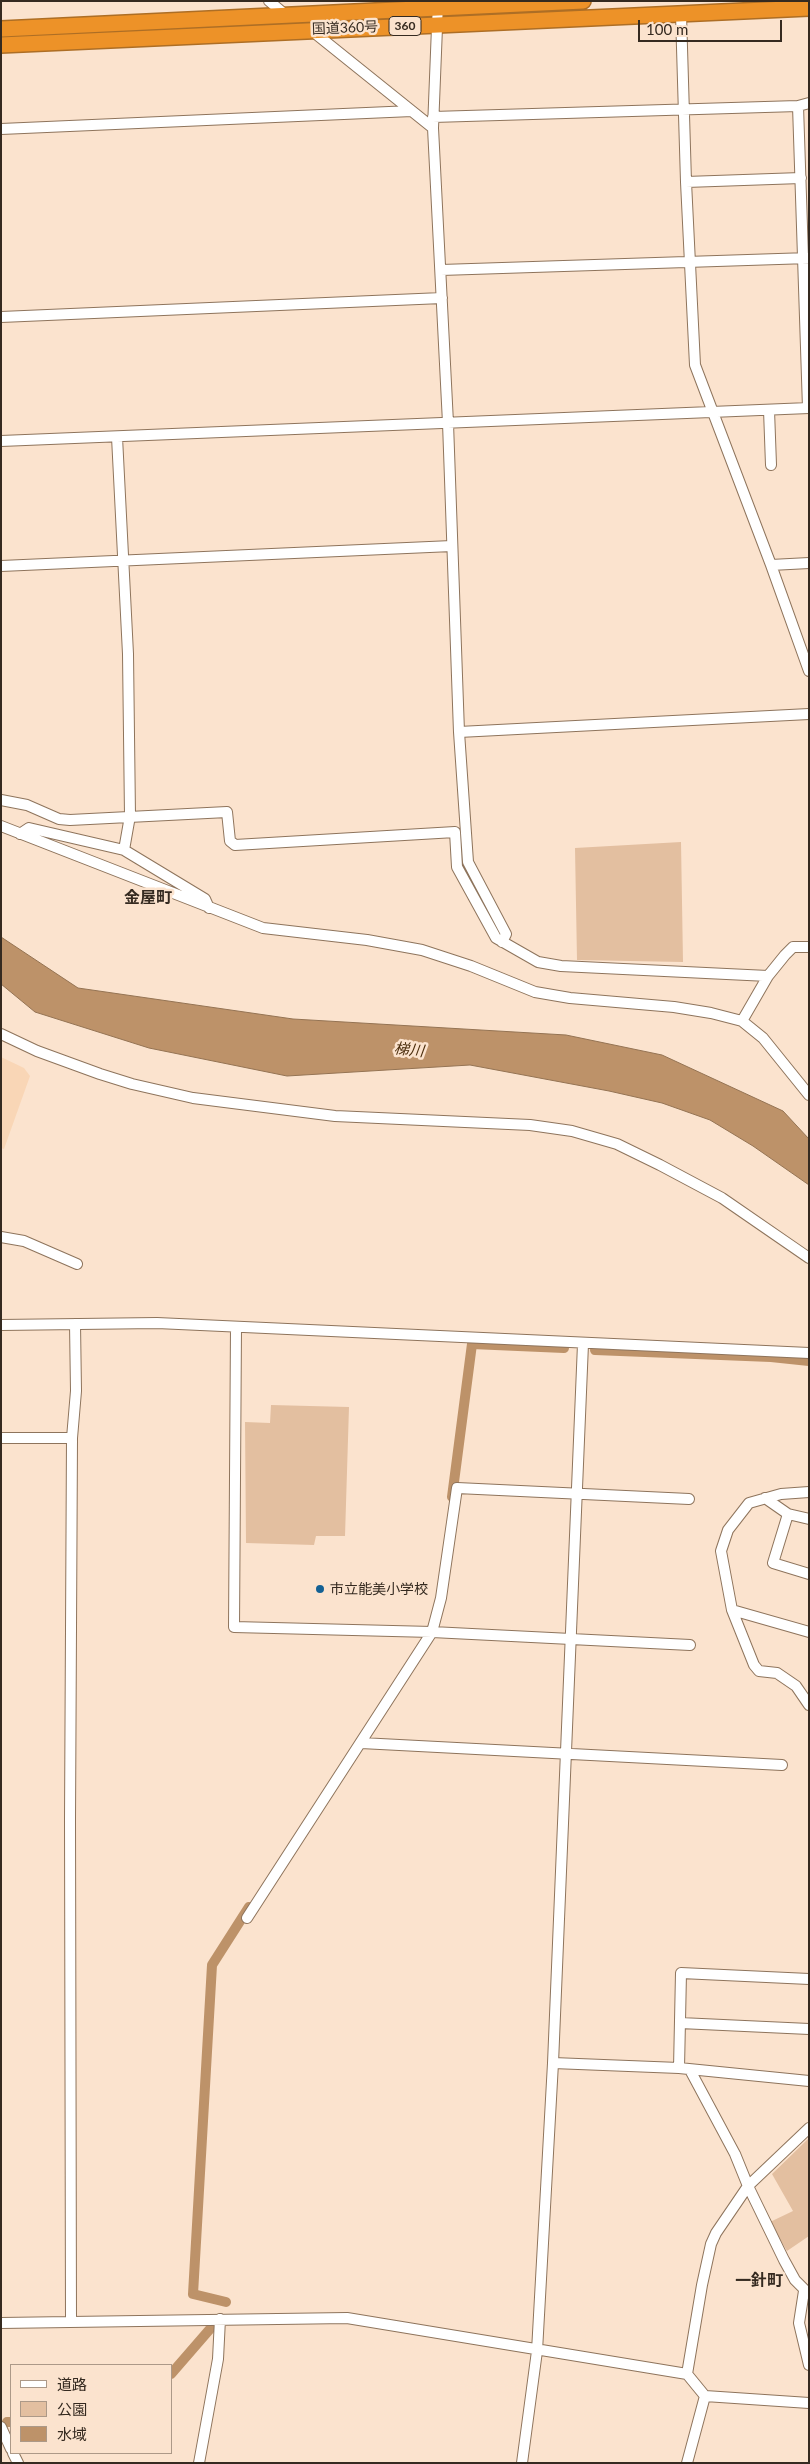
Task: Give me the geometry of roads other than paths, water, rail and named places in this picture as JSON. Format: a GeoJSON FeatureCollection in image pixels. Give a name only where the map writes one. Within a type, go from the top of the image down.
{"type":"FeatureCollection","features":[{"type":"Feature","properties":{"kind":"highway","name":"国道360号"},"geometry":{"type":"LineString","coordinates":[[1,45],[311,30],[439,12],[583,1]]}},
{"type":"Feature","properties":{"kind":"highway","name":"国道360号"},"geometry":{"type":"LineString","coordinates":[[1,30],[287,16],[439,12],[681,14],[759,6],[809,8]]}},
{"type":"Feature","properties":{"kind":"street"},"geometry":{"type":"LineString","coordinates":[[269,1],[287,16]]}},
{"type":"Feature","properties":{"kind":"street"},"geometry":{"type":"LineString","coordinates":[[439,12],[433,128],[448,423],[459,732],[468,862],[506,934],[502,942]]}},
{"type":"Feature","properties":{"kind":"street"},"geometry":{"type":"LineString","coordinates":[[681,14],[683,110],[692,262],[695,365],[809,671]]}},
{"type":"Feature","properties":{"kind":"street"},"geometry":{"type":"LineString","coordinates":[[311,30],[433,128]]}},
{"type":"Feature","properties":{"kind":"street"},"geometry":{"type":"LineString","coordinates":[[433,118],[798,106],[809,103]]}},
{"type":"Feature","properties":{"kind":"street"},"geometry":{"type":"LineString","coordinates":[[1,441],[808,408],[802,264],[806,258],[798,106]]}},
{"type":"Feature","properties":{"kind":"street"},"geometry":{"type":"LineString","coordinates":[[1,129],[412,111]]}},
{"type":"Feature","properties":{"kind":"street"},"geometry":{"type":"LineString","coordinates":[[686,182],[801,178]]}},
{"type":"Feature","properties":{"kind":"street"},"geometry":{"type":"LineString","coordinates":[[440,270],[806,258]]}},
{"type":"Feature","properties":{"kind":"street"},"geometry":{"type":"LineString","coordinates":[[1,317],[442,298]]}},
{"type":"Feature","properties":{"kind":"street"},"geometry":{"type":"LineString","coordinates":[[769,410],[770,465]]}},
{"type":"Feature","properties":{"kind":"street"},"geometry":{"type":"LineString","coordinates":[[117,437],[128,654],[130,816],[124,850]]}},
{"type":"Feature","properties":{"kind":"street"},"geometry":{"type":"LineString","coordinates":[[1,566],[452,546]]}},
{"type":"Feature","properties":{"kind":"street"},"geometry":{"type":"LineString","coordinates":[[771,565],[809,563]]}},
{"type":"Feature","properties":{"kind":"street"},"geometry":{"type":"LineString","coordinates":[[459,732],[809,714]]}},
{"type":"Feature","properties":{"kind":"street"},"geometry":{"type":"LineString","coordinates":[[1,800],[27,805],[59,819],[227,812],[230,842],[235,845],[455,832],[457,867],[496,938],[538,962],[561,966],[768,976]]}},
{"type":"Feature","properties":{"kind":"street"},"geometry":{"type":"LineString","coordinates":[[1,826],[263,928],[367,940],[422,950],[471,966],[535,992],[570,998],[674,1006],[711,1012],[742,1021],[762,1038],[809,1095]]}},
{"type":"Feature","properties":{"kind":"street"},"geometry":{"type":"LineString","coordinates":[[20,834],[29,828],[124,850],[205,899],[209,908]]}},
{"type":"Feature","properties":{"kind":"street"},"geometry":{"type":"LineString","coordinates":[[742,1021],[768,976],[793,947],[809,947]]}},
{"type":"Feature","properties":{"kind":"street"},"geometry":{"type":"LineString","coordinates":[[1,1034],[37,1051],[100,1074],[132,1084],[193,1098],[335,1116],[530,1125],[572,1131],[617,1144],[669,1169],[722,1198],[809,1258]]}},
{"type":"Feature","properties":{"kind":"street"},"geometry":{"type":"LineString","coordinates":[[1,1237],[24,1241],[77,1264]]}},
{"type":"Feature","properties":{"kind":"street"},"geometry":{"type":"LineString","coordinates":[[1,1325],[157,1323],[809,1353]]}},
{"type":"Feature","properties":{"kind":"street"},"geometry":{"type":"LineString","coordinates":[[71,2321],[70,1819],[72,1438],[76,1391],[74,1324]]}},
{"type":"Feature","properties":{"kind":"street"},"geometry":{"type":"LineString","coordinates":[[236,1327],[234,1627],[432,1632],[690,1645]]}},
{"type":"Feature","properties":{"kind":"street"},"geometry":{"type":"LineString","coordinates":[[522,2463],[537,2351],[553,2063],[583,1344]]}},
{"type":"Feature","properties":{"kind":"street"},"geometry":{"type":"LineString","coordinates":[[1,1438],[72,1438]]}},
{"type":"Feature","properties":{"kind":"street"},"geometry":{"type":"LineString","coordinates":[[247,1918],[362,1743],[432,1632],[442,1598],[457,1488],[689,1499]]}},
{"type":"Feature","properties":{"kind":"street"},"geometry":{"type":"LineString","coordinates":[[809,1492],[765,1498],[749,1503],[728,1530],[721,1551],[732,1610],[743,1641],[759,1671],[776,1674],[796,1686],[809,1690]]}},
{"type":"Feature","properties":{"kind":"street"},"geometry":{"type":"LineString","coordinates":[[765,1498],[788,1514],[809,1519]]}},
{"type":"Feature","properties":{"kind":"street"},"geometry":{"type":"LineString","coordinates":[[788,1514],[773,1563],[809,1574]]}},
{"type":"Feature","properties":{"kind":"street"},"geometry":{"type":"LineString","coordinates":[[732,1610],[809,1632]]}},
{"type":"Feature","properties":{"kind":"street"},"geometry":{"type":"LineString","coordinates":[[796,1686],[809,1705]]}},
{"type":"Feature","properties":{"kind":"street"},"geometry":{"type":"LineString","coordinates":[[362,1743],[782,1765]]}},
{"type":"Feature","properties":{"kind":"street"},"geometry":{"type":"LineString","coordinates":[[809,1979],[682,1974],[680,2023],[684,2069],[734,2154],[788,2266],[807,2293],[800,2323],[809,2365]]}},
{"type":"Feature","properties":{"kind":"street"},"geometry":{"type":"LineString","coordinates":[[680,2023],[809,2029]]}},
{"type":"Feature","properties":{"kind":"street"},"geometry":{"type":"LineString","coordinates":[[553,2063],[684,2069],[809,2080]]}},
{"type":"Feature","properties":{"kind":"street"},"geometry":{"type":"LineString","coordinates":[[687,2374],[711,2244],[716,2233],[748,2186],[809,2128]]}},
{"type":"Feature","properties":{"kind":"street"},"geometry":{"type":"LineString","coordinates":[[1,2323],[347,2318],[537,2351],[687,2374],[705,2396],[809,2403]]}},
{"type":"Feature","properties":{"kind":"street"},"geometry":{"type":"LineString","coordinates":[[199,2463],[218,2359],[220,2319]]}},
{"type":"Feature","properties":{"kind":"street"},"geometry":{"type":"LineString","coordinates":[[687,2463],[705,2396]]}},
{"type":"Feature","properties":{"kind":"street"},"geometry":{"type":"LineString","coordinates":[[1,2427],[10,2447]]}},
{"type":"Feature","properties":{"kind":"water","name":"梯川"},"geometry":{"type":"Polygon","coordinates":[[[1,937],[78,988],[293,1019],[566,1035],[662,1055],[783,1111],[809,1139],[809,1185],[753,1146],[710,1120],[662,1103],[609,1091],[470,1065],[287,1076],[149,1048],[35,1012],[1,984],[1,937]]]}},
{"type":"Feature","properties":{"kind":"waterway"},"geometry":{"type":"LineString","coordinates":[[452,1497],[472,1344],[564,1348]]}},
{"type":"Feature","properties":{"kind":"waterway"},"geometry":{"type":"LineString","coordinates":[[595,1350],[771,1357],[809,1361]]}},
{"type":"Feature","properties":{"kind":"waterway"},"geometry":{"type":"LineString","coordinates":[[226,2302],[193,2294],[212,1965],[249,1907]]}},
{"type":"Feature","properties":{"kind":"waterway"},"geometry":{"type":"LineString","coordinates":[[172,2373],[210,2329]]}},
{"type":"Feature","properties":{"kind":"place","name":"市立能美小学校"},"geometry":{"type":"Point","coordinates":[320,1589]}},
{"type":"Feature","properties":{"kind":"district","name":"金屋町"},"geometry":{"type":"Point","coordinates":[148,898]}},
{"type":"Feature","properties":{"kind":"district","name":"一針町"},"geometry":{"type":"Point","coordinates":[759,2281]}}]}
